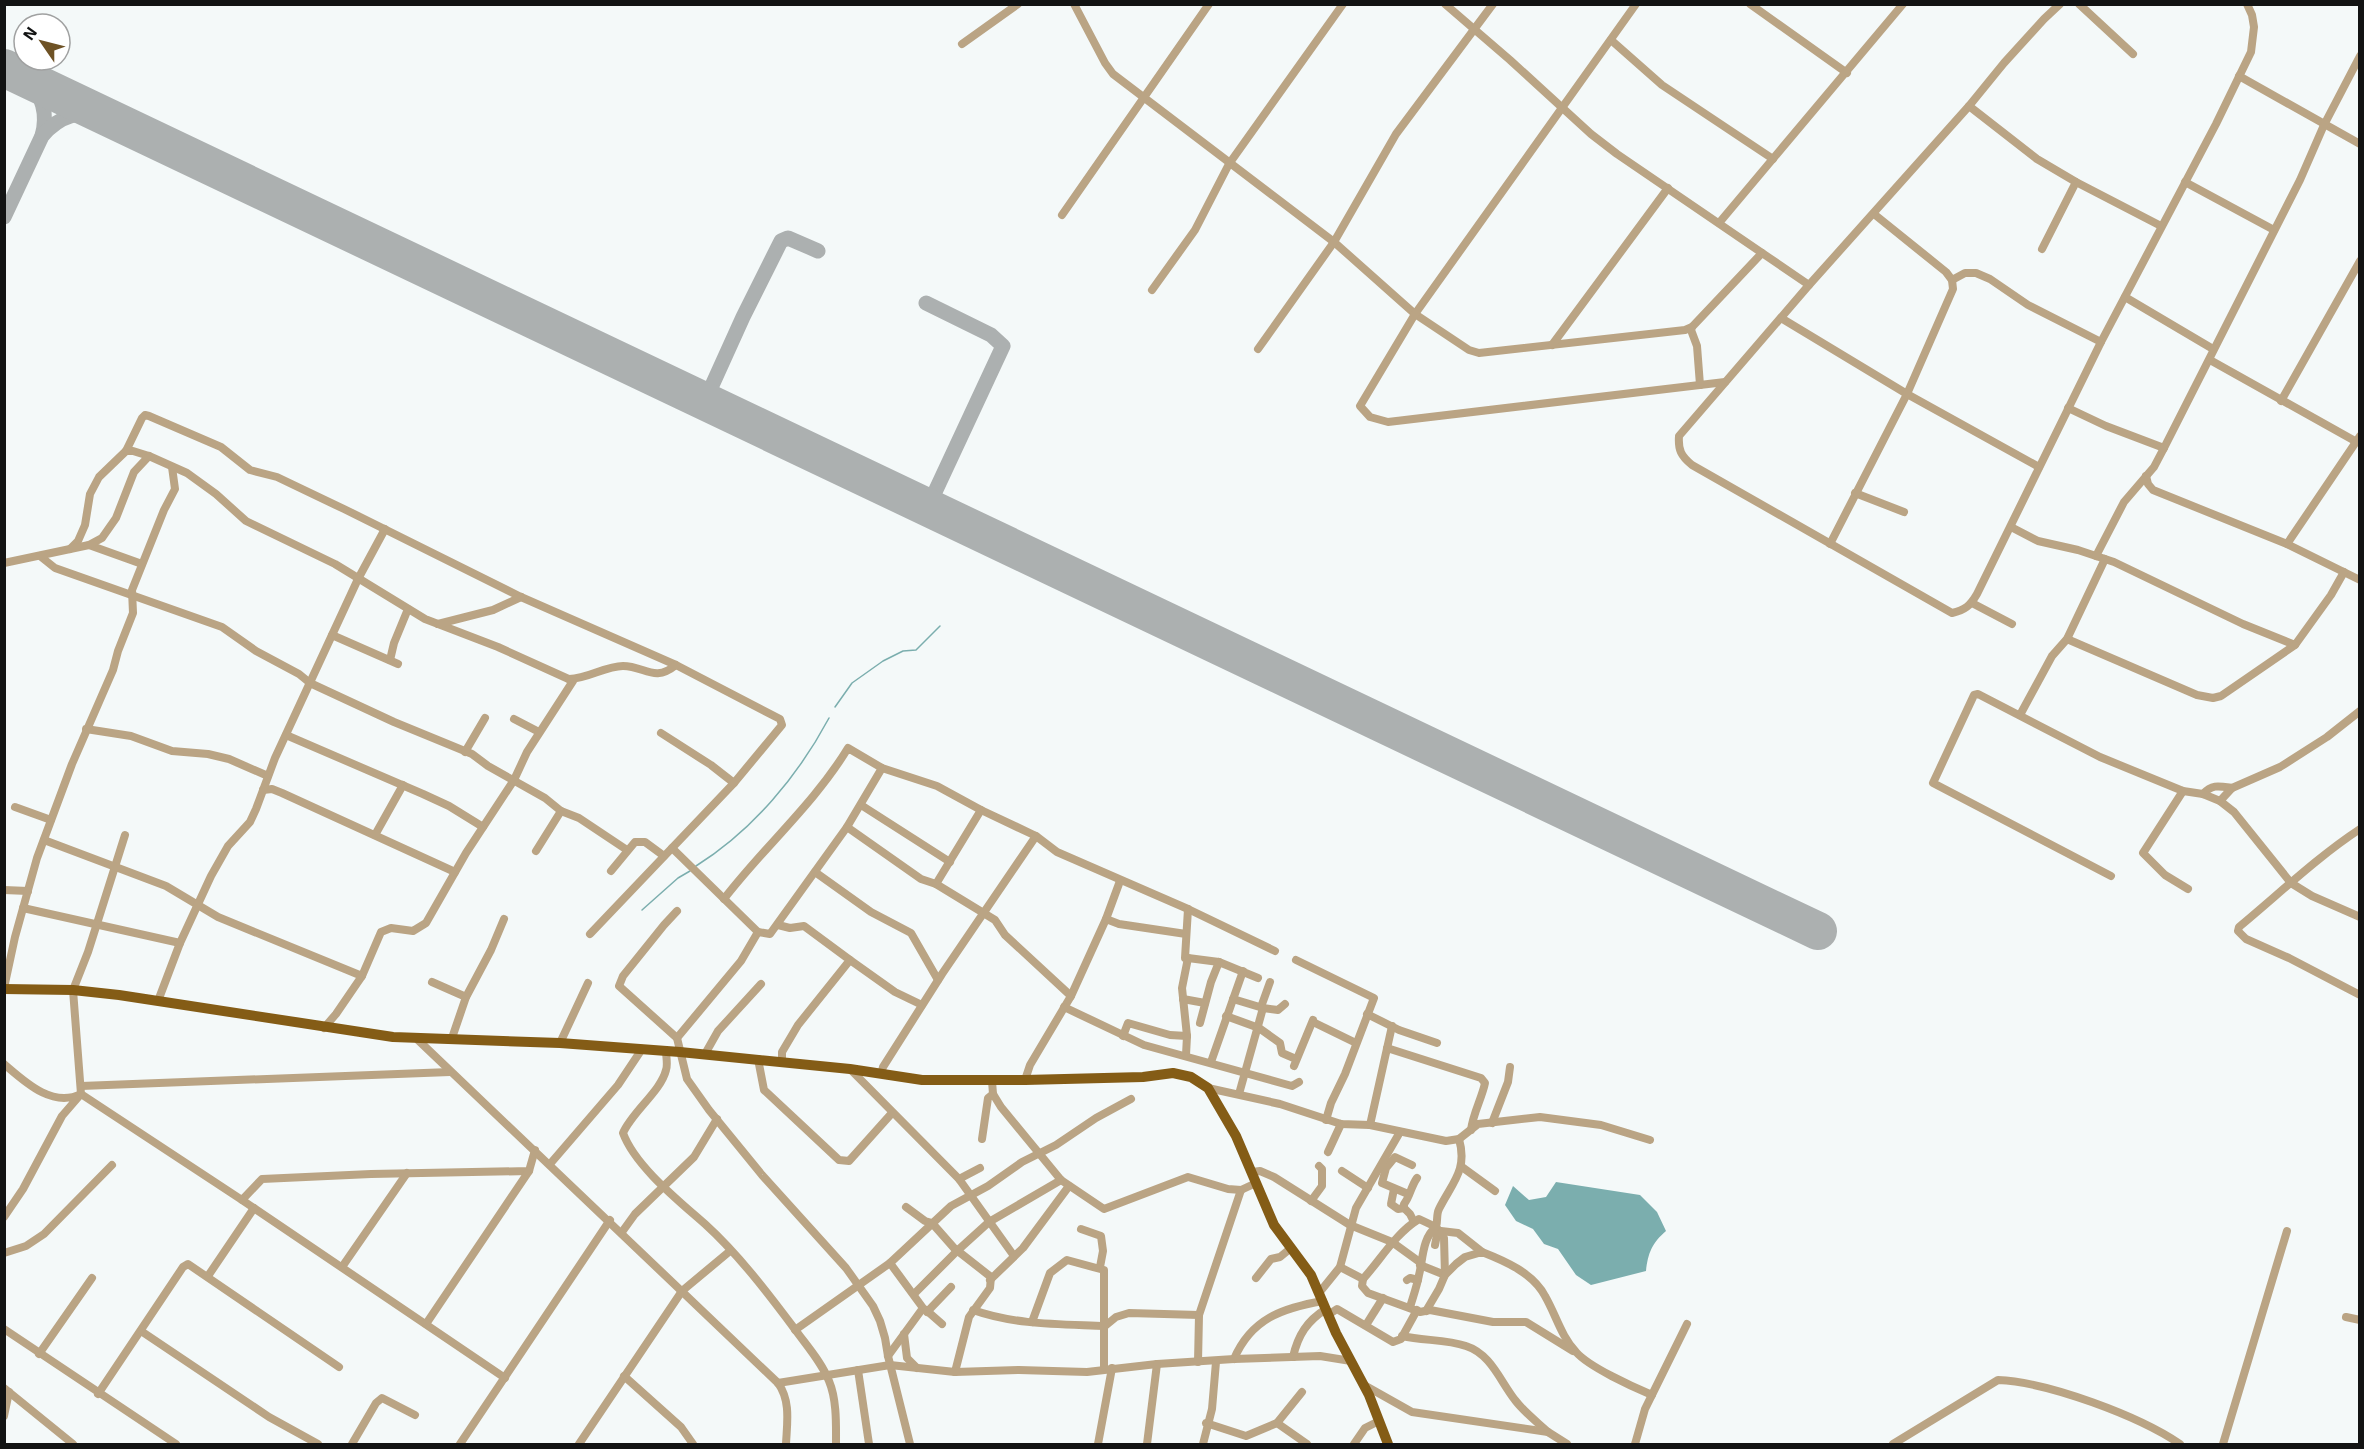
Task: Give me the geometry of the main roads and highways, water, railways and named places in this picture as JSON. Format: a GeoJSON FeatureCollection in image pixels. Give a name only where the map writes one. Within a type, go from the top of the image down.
{"type":"FeatureCollection","features":[{"type":"Feature","properties":{"kind":"main road"},"geometry":{"type":"LineString","coordinates":[[4,988],[73,990],[418,1040],[452,1038],[680,1052],[758,1059],[922,1080],[992,1081],[1143,1077],[1173,1073],[1191,1077],[1208,1088],[1236,1136],[1274,1225],[1311,1275],[1364,1384],[1388,1444]]}},
{"type":"Feature","properties":{"kind":"water"},"geometry":{"type":"Polygon","coordinates":[[[1556,1182],[1640,1195],[1657,1212],[1666,1231],[1652,1249],[1646,1271],[1591,1285],[1576,1275],[1558,1249],[1544,1244],[1533,1229],[1516,1221],[1505,1205],[1513,1186],[1529,1200],[1546,1197],[1556,1182]]]}},
{"type":"Feature","properties":{"kind":"waterway"},"geometry":{"type":"LineString","coordinates":[[835,707],[852,683],[883,661],[903,651],[916,650],[940,626]]}},
{"type":"Feature","properties":{"kind":"waterway"},"geometry":{"type":"LineString","coordinates":[[696,866],[717,852],[755,819],[803,761],[829,718]]}},
{"type":"Feature","properties":{"kind":"waterway"},"geometry":{"type":"LineString","coordinates":[[642,910],[678,878],[690,871]]}}]}
